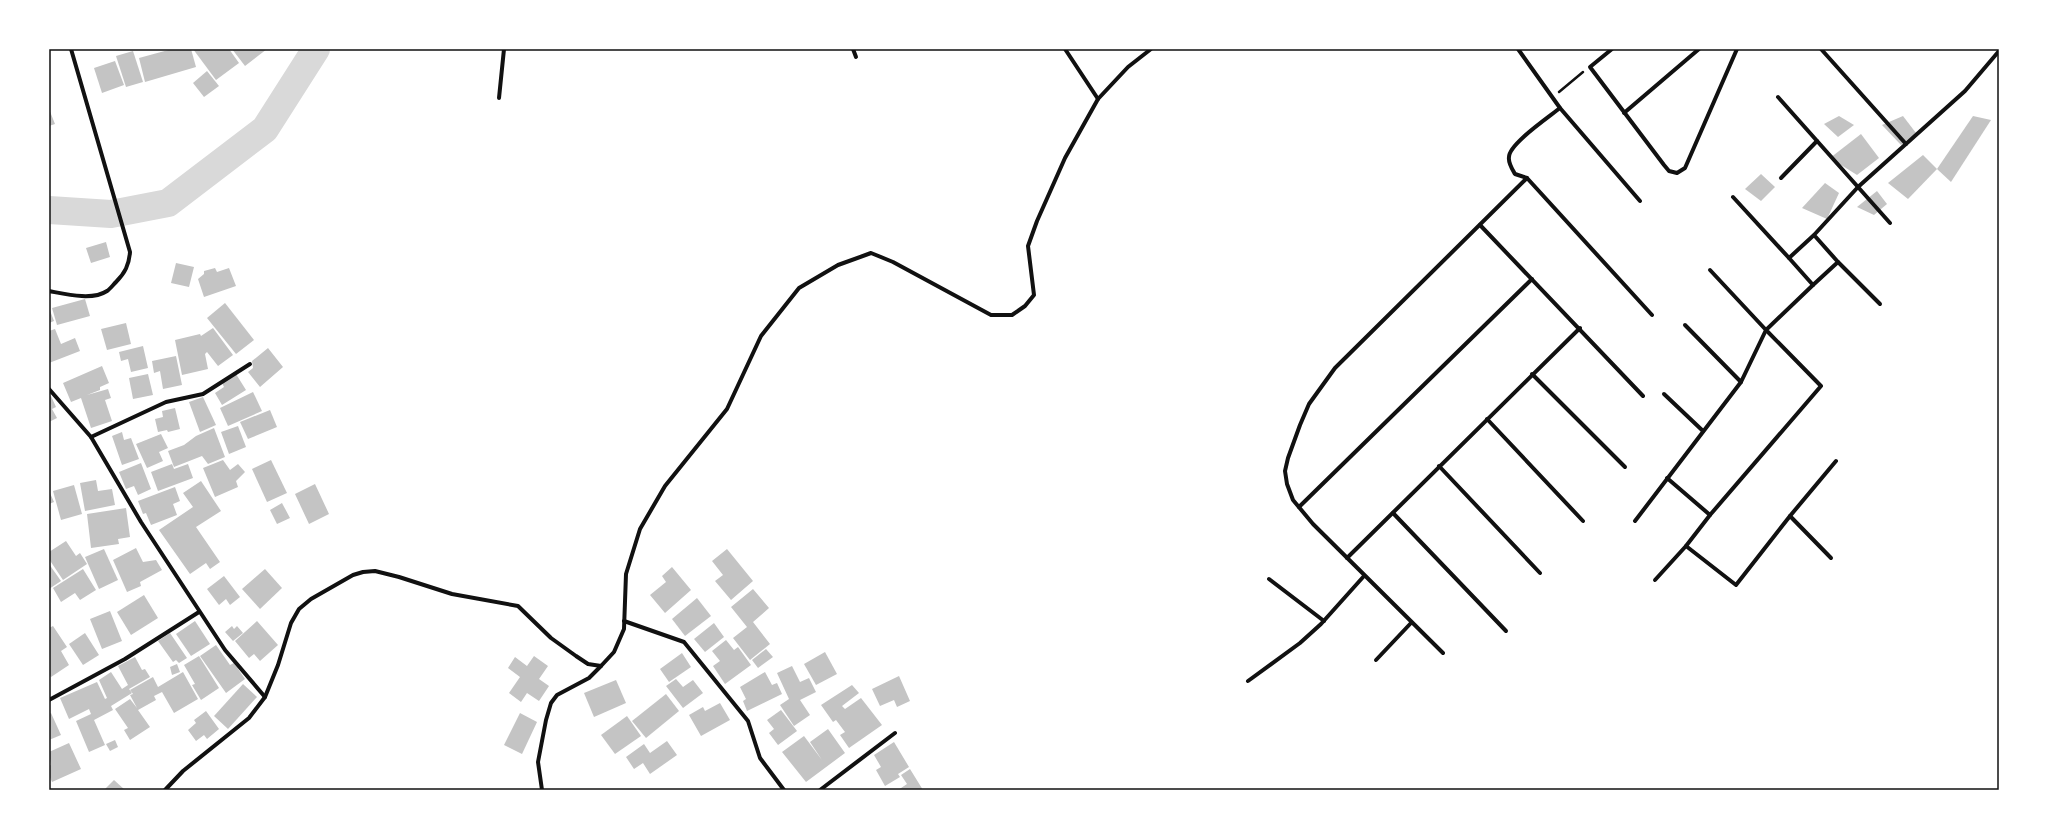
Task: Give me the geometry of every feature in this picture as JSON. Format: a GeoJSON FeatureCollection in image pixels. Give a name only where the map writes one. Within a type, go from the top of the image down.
{"type":"FeatureCollection","features":[{"type":"Feature","properties":{"kind":"street"},"geometry":{"type":"LineString","coordinates":[[49,291],[70,295],[94,295],[106,291],[121,276],[129,264],[130,252],[114,191],[71,49]]}},
{"type":"Feature","properties":{"kind":"street"},"geometry":{"type":"LineString","coordinates":[[499,98],[504,49]]}},
{"type":"Feature","properties":{"kind":"street"},"geometry":{"type":"LineString","coordinates":[[853,49],[856,58]]}},
{"type":"Feature","properties":{"kind":"street"},"geometry":{"type":"LineString","coordinates":[[1065,49],[1098,99]]}},
{"type":"Feature","properties":{"kind":"street"},"geometry":{"type":"LineString","coordinates":[[542,790],[538,762],[546,720],[551,703],[557,695],[589,678],[614,652],[624,629],[626,574],[640,529],[665,486],[727,409],[761,336],[799,288],[838,265],[871,253],[893,262],[991,315],[1012,315],[1025,306],[1034,295],[1028,246],[1036,221],[1065,158],[1098,99],[1128,67],[1151,49]]}},
{"type":"Feature","properties":{"kind":"street"},"geometry":{"type":"LineString","coordinates":[[1518,49],[1560,108],[1640,201]]}},
{"type":"Feature","properties":{"kind":"street"},"geometry":{"type":"LineString","coordinates":[[1612,49],[1590,67],[1669,171],[1676,173],[1685,168],[1737,49]]}},
{"type":"Feature","properties":{"kind":"street"},"geometry":{"type":"LineString","coordinates":[[1624,113],[1699,49]]}},
{"type":"Feature","properties":{"kind":"street"},"geometry":{"type":"LineString","coordinates":[[1821,49],[1906,144]]}},
{"type":"Feature","properties":{"kind":"street"},"geometry":{"type":"LineString","coordinates":[[1789,258],[1814,235],[1858,187],[1965,91],[1999,51]]}},
{"type":"Feature","properties":{"kind":"street"},"geometry":{"type":"LineString","coordinates":[[1778,97],[1890,223]]}},
{"type":"Feature","properties":{"kind":"street"},"geometry":{"type":"LineString","coordinates":[[1560,108],[1515,145],[1508,156],[1510,165],[1515,174],[1527,178],[1652,315]]}},
{"type":"Feature","properties":{"kind":"street"},"geometry":{"type":"LineString","coordinates":[[1781,178],[1817,141]]}},
{"type":"Feature","properties":{"kind":"street"},"geometry":{"type":"LineString","coordinates":[[1443,653],[1312,524],[1293,500],[1287,484],[1286,471],[1288,458],[1309,404],[1335,368],[1527,178]]}},
{"type":"Feature","properties":{"kind":"street"},"geometry":{"type":"LineString","coordinates":[[1733,197],[1813,284]]}},
{"type":"Feature","properties":{"kind":"street"},"geometry":{"type":"LineString","coordinates":[[1480,225],[1580,328],[1643,396]]}},
{"type":"Feature","properties":{"kind":"street"},"geometry":{"type":"LineString","coordinates":[[1814,235],[1838,262],[1880,304]]}},
{"type":"Feature","properties":{"kind":"street"},"geometry":{"type":"LineString","coordinates":[[1635,521],[1741,382],[1766,330],[1838,262]]}},
{"type":"Feature","properties":{"kind":"street"},"geometry":{"type":"LineString","coordinates":[[1655,580],[1686,546],[1710,515],[1821,386],[1710,270]]}},
{"type":"Feature","properties":{"kind":"street"},"geometry":{"type":"LineString","coordinates":[[1300,508],[1532,279]]}},
{"type":"Feature","properties":{"kind":"street"},"geometry":{"type":"LineString","coordinates":[[1684,325],[1741,382]]}},
{"type":"Feature","properties":{"kind":"street"},"geometry":{"type":"LineString","coordinates":[[1346,558],[1580,328]]}},
{"type":"Feature","properties":{"kind":"street"},"geometry":{"type":"LineString","coordinates":[[91,437],[166,402],[203,394],[250,364]]}},
{"type":"Feature","properties":{"kind":"street"},"geometry":{"type":"LineString","coordinates":[[1532,374],[1625,467]]}},
{"type":"Feature","properties":{"kind":"street"},"geometry":{"type":"LineString","coordinates":[[49,389],[91,437],[141,522],[224,650],[265,697]]}},
{"type":"Feature","properties":{"kind":"street"},"geometry":{"type":"LineString","coordinates":[[1664,394],[1703,431]]}},
{"type":"Feature","properties":{"kind":"street"},"geometry":{"type":"LineString","coordinates":[[1487,419],[1583,521]]}},
{"type":"Feature","properties":{"kind":"street"},"geometry":{"type":"LineString","coordinates":[[1686,546],[1736,585],[1790,516],[1836,461]]}},
{"type":"Feature","properties":{"kind":"street"},"geometry":{"type":"LineString","coordinates":[[1439,466],[1540,573]]}},
{"type":"Feature","properties":{"kind":"street"},"geometry":{"type":"LineString","coordinates":[[1667,478],[1710,515]]}},
{"type":"Feature","properties":{"kind":"street"},"geometry":{"type":"LineString","coordinates":[[1392,513],[1506,630]]}},
{"type":"Feature","properties":{"kind":"street"},"geometry":{"type":"LineString","coordinates":[[1790,516],[1831,558]]}},
{"type":"Feature","properties":{"kind":"street"},"geometry":{"type":"LineString","coordinates":[[165,790],[183,771],[249,718],[265,697],[278,665],[291,623],[299,609],[311,598],[353,575],[363,572],[375,571],[452,594],[518,606],[551,638],[588,664],[601,666]]}},
{"type":"Feature","properties":{"kind":"street"},"geometry":{"type":"LineString","coordinates":[[1248,681],[1300,643],[1324,621],[1364,576]]}},
{"type":"Feature","properties":{"kind":"street"},"geometry":{"type":"LineString","coordinates":[[1269,579],[1324,621]]}},
{"type":"Feature","properties":{"kind":"street"},"geometry":{"type":"LineString","coordinates":[[49,700],[125,659],[200,612]]}},
{"type":"Feature","properties":{"kind":"street"},"geometry":{"type":"LineString","coordinates":[[624,621],[675,637],[684,642],[746,718],[751,728],[760,758],[784,790]]}},
{"type":"Feature","properties":{"kind":"street"},"geometry":{"type":"LineString","coordinates":[[1376,660],[1411,623]]}},
{"type":"Feature","properties":{"kind":"street"},"geometry":{"type":"LineString","coordinates":[[820,790],[895,733]]}},
{"type":"Feature","properties":{"kind":"path"},"geometry":{"type":"LineString","coordinates":[[1552,97],[1590,67]]}},
{"type":"Feature","properties":{"kind":"building"},"geometry":{"type":"Polygon","coordinates":[[[172,49],[191,49],[196,67],[145,82],[139,58],[172,49]]]}},
{"type":"Feature","properties":{"kind":"building"},"geometry":{"type":"Polygon","coordinates":[[[193,49],[229,49],[239,63],[216,80],[193,49]]]}},
{"type":"Feature","properties":{"kind":"building"},"geometry":{"type":"Polygon","coordinates":[[[232,49],[267,49],[245,66],[232,49]]]}},
{"type":"Feature","properties":{"kind":"building"},"geometry":{"type":"Polygon","coordinates":[[[133,51],[143,82],[126,87],[116,56],[133,51]]]}},
{"type":"Feature","properties":{"kind":"building"},"geometry":{"type":"Polygon","coordinates":[[[115,61],[124,85],[102,93],[94,68],[115,61]]]}},
{"type":"Feature","properties":{"kind":"building"},"geometry":{"type":"Polygon","coordinates":[[[207,71],[219,86],[204,97],[193,83],[207,71]]]}},
{"type":"Feature","properties":{"kind":"building"},"geometry":{"type":"Polygon","coordinates":[[[49,109],[55,124],[49,126],[49,109]]]}},
{"type":"Feature","properties":{"kind":"building"},"geometry":{"type":"Polygon","coordinates":[[[1839,116],[1854,125],[1838,137],[1824,124],[1839,116]]]}},
{"type":"Feature","properties":{"kind":"building"},"geometry":{"type":"Polygon","coordinates":[[[1903,116],[1916,133],[1901,145],[1882,125],[1903,116]]]}},
{"type":"Feature","properties":{"kind":"building"},"geometry":{"type":"Polygon","coordinates":[[[1973,116],[1991,120],[1951,182],[1937,169],[1973,116]]]}},
{"type":"Feature","properties":{"kind":"building"},"geometry":{"type":"Polygon","coordinates":[[[1861,134],[1879,158],[1857,175],[1830,158],[1861,134]]]}},
{"type":"Feature","properties":{"kind":"building"},"geometry":{"type":"Polygon","coordinates":[[[1923,155],[1937,169],[1908,199],[1888,183],[1923,155]]]}},
{"type":"Feature","properties":{"kind":"building"},"geometry":{"type":"Polygon","coordinates":[[[1761,174],[1775,187],[1761,201],[1745,189],[1761,174]]]}},
{"type":"Feature","properties":{"kind":"building"},"geometry":{"type":"Polygon","coordinates":[[[1825,183],[1839,193],[1827,219],[1802,208],[1825,183]]]}},
{"type":"Feature","properties":{"kind":"building"},"geometry":{"type":"Polygon","coordinates":[[[1877,191],[1887,204],[1874,215],[1857,207],[1877,191]]]}},
{"type":"Feature","properties":{"kind":"building"},"geometry":{"type":"Polygon","coordinates":[[[106,242],[110,257],[91,263],[86,248],[106,242]]]}},
{"type":"Feature","properties":{"kind":"building"},"geometry":{"type":"Polygon","coordinates":[[[176,263],[194,267],[189,287],[171,283],[176,263]]]}},
{"type":"Feature","properties":{"kind":"building"},"geometry":{"type":"Polygon","coordinates":[[[215,268],[217,272],[229,268],[236,286],[204,297],[198,279],[204,274],[204,271],[215,268]]]}},
{"type":"Feature","properties":{"kind":"building"},"geometry":{"type":"Polygon","coordinates":[[[85,299],[90,316],[57,325],[52,308],[85,299]]]}},
{"type":"Feature","properties":{"kind":"building"},"geometry":{"type":"Polygon","coordinates":[[[225,303],[254,340],[236,354],[207,318],[225,303]]]}},
{"type":"Feature","properties":{"kind":"building"},"geometry":{"type":"Polygon","coordinates":[[[49,308],[54,321],[49,323],[49,308]]]}},
{"type":"Feature","properties":{"kind":"building"},"geometry":{"type":"Polygon","coordinates":[[[126,323],[131,344],[107,350],[101,329],[126,323]]]}},
{"type":"Feature","properties":{"kind":"building"},"geometry":{"type":"Polygon","coordinates":[[[213,328],[233,355],[218,366],[207,352],[205,354],[208,369],[182,375],[175,340],[200,334],[201,336],[213,328]]]}},
{"type":"Feature","properties":{"kind":"building"},"geometry":{"type":"Polygon","coordinates":[[[55,329],[61,344],[75,338],[80,351],[49,363],[49,331],[55,329]]]}},
{"type":"Feature","properties":{"kind":"building"},"geometry":{"type":"Polygon","coordinates":[[[143,346],[148,368],[131,372],[128,359],[121,361],[119,352],[143,346]]]}},
{"type":"Feature","properties":{"kind":"building"},"geometry":{"type":"Polygon","coordinates":[[[268,348],[283,367],[260,387],[248,372],[253,368],[252,361],[268,348]]]}},
{"type":"Feature","properties":{"kind":"building"},"geometry":{"type":"Polygon","coordinates":[[[176,356],[182,385],[163,389],[160,371],[154,373],[152,361],[176,356]]]}},
{"type":"Feature","properties":{"kind":"building"},"geometry":{"type":"Polygon","coordinates":[[[102,366],[109,383],[100,387],[100,390],[87,395],[108,389],[111,398],[105,400],[112,421],[91,428],[81,398],[71,402],[63,383],[102,366]]]}},
{"type":"Feature","properties":{"kind":"building"},"geometry":{"type":"Polygon","coordinates":[[[148,374],[153,395],[133,399],[129,378],[148,374]]]}},
{"type":"Feature","properties":{"kind":"building"},"geometry":{"type":"Polygon","coordinates":[[[236,374],[246,390],[222,405],[215,393],[224,387],[222,383],[236,374]]]}},
{"type":"Feature","properties":{"kind":"building"},"geometry":{"type":"Polygon","coordinates":[[[253,392],[262,411],[228,426],[220,408],[253,392]]]}},
{"type":"Feature","properties":{"kind":"building"},"geometry":{"type":"Polygon","coordinates":[[[51,396],[56,407],[52,409],[57,418],[49,422],[49,397],[51,396]]]}},
{"type":"Feature","properties":{"kind":"building"},"geometry":{"type":"Polygon","coordinates":[[[203,397],[216,425],[200,432],[189,402],[203,397]]]}},
{"type":"Feature","properties":{"kind":"building"},"geometry":{"type":"Polygon","coordinates":[[[175,408],[180,429],[168,432],[167,430],[158,432],[155,419],[163,417],[162,411],[175,408]]]}},
{"type":"Feature","properties":{"kind":"building"},"geometry":{"type":"Polygon","coordinates":[[[270,410],[277,427],[248,439],[240,422],[270,410]]]}},
{"type":"Feature","properties":{"kind":"building"},"geometry":{"type":"Polygon","coordinates":[[[238,426],[246,447],[229,454],[221,432],[238,426]]]}},
{"type":"Feature","properties":{"kind":"building"},"geometry":{"type":"Polygon","coordinates":[[[214,428],[225,457],[208,464],[202,456],[174,467],[168,451],[184,445],[196,436],[214,428]]]}},
{"type":"Feature","properties":{"kind":"building"},"geometry":{"type":"Polygon","coordinates":[[[122,432],[124,440],[131,438],[139,459],[122,465],[112,436],[122,432]]]}},
{"type":"Feature","properties":{"kind":"building"},"geometry":{"type":"Polygon","coordinates":[[[161,434],[168,448],[159,452],[163,461],[147,468],[136,444],[161,434]]]}},
{"type":"Feature","properties":{"kind":"building"},"geometry":{"type":"Polygon","coordinates":[[[223,460],[230,470],[238,464],[245,472],[236,481],[238,487],[215,497],[203,468],[223,460]]]}},
{"type":"Feature","properties":{"kind":"building"},"geometry":{"type":"Polygon","coordinates":[[[271,460],[287,493],[267,502],[252,469],[271,460]]]}},
{"type":"Feature","properties":{"kind":"building"},"geometry":{"type":"Polygon","coordinates":[[[141,463],[151,489],[138,495],[134,486],[126,489],[119,472],[141,463]]]}},
{"type":"Feature","properties":{"kind":"building"},"geometry":{"type":"Polygon","coordinates":[[[172,464],[174,469],[188,464],[193,478],[158,491],[151,472],[172,464]]]}},
{"type":"Feature","properties":{"kind":"building"},"geometry":{"type":"Polygon","coordinates":[[[96,480],[98,491],[112,489],[115,505],[85,511],[80,483],[96,480]]]}},
{"type":"Feature","properties":{"kind":"building"},"geometry":{"type":"Polygon","coordinates":[[[201,481],[221,511],[196,527],[220,562],[210,569],[206,563],[190,574],[159,530],[193,507],[183,493],[201,481]]]}},
{"type":"Feature","properties":{"kind":"building"},"geometry":{"type":"Polygon","coordinates":[[[315,484],[329,514],[309,524],[295,494],[315,484]]]}},
{"type":"Feature","properties":{"kind":"building"},"geometry":{"type":"Polygon","coordinates":[[[74,485],[82,514],[61,520],[53,491],[74,485]]]}},
{"type":"Feature","properties":{"kind":"building"},"geometry":{"type":"Polygon","coordinates":[[[175,487],[180,501],[173,504],[177,515],[151,525],[146,513],[143,514],[138,501],[175,487]]]}},
{"type":"Feature","properties":{"kind":"building"},"geometry":{"type":"Polygon","coordinates":[[[49,491],[54,502],[49,504],[49,491]]]}},
{"type":"Feature","properties":{"kind":"building"},"geometry":{"type":"Polygon","coordinates":[[[282,503],[290,518],[277,524],[270,510],[282,503]]]}},
{"type":"Feature","properties":{"kind":"building"},"geometry":{"type":"Polygon","coordinates":[[[126,508],[130,537],[118,539],[119,544],[91,548],[87,514],[126,508]]]}},
{"type":"Feature","properties":{"kind":"building"},"geometry":{"type":"Polygon","coordinates":[[[66,541],[76,556],[80,553],[87,564],[63,580],[49,559],[49,552],[66,541]]]}},
{"type":"Feature","properties":{"kind":"building"},"geometry":{"type":"Polygon","coordinates":[[[136,548],[143,562],[156,560],[162,570],[140,582],[141,586],[127,592],[113,560],[136,548]]]}},
{"type":"Feature","properties":{"kind":"building"},"geometry":{"type":"Polygon","coordinates":[[[104,549],[118,580],[99,589],[85,557],[104,549]]]}},
{"type":"Feature","properties":{"kind":"building"},"geometry":{"type":"Polygon","coordinates":[[[727,549],[753,581],[731,600],[715,581],[723,575],[712,561],[727,549]]]}},
{"type":"Feature","properties":{"kind":"building"},"geometry":{"type":"Polygon","coordinates":[[[49,564],[61,581],[49,589],[49,564]]]}},
{"type":"Feature","properties":{"kind":"building"},"geometry":{"type":"Polygon","coordinates":[[[672,567],[691,590],[665,613],[650,595],[666,582],[662,576],[672,567]]]}},
{"type":"Feature","properties":{"kind":"building"},"geometry":{"type":"Polygon","coordinates":[[[83,569],[96,590],[80,600],[75,593],[61,602],[53,588],[83,569]]]}},
{"type":"Feature","properties":{"kind":"building"},"geometry":{"type":"Polygon","coordinates":[[[265,569],[282,588],[260,609],[242,589],[265,569]]]}},
{"type":"Feature","properties":{"kind":"building"},"geometry":{"type":"Polygon","coordinates":[[[224,576],[240,597],[230,605],[226,599],[219,605],[207,589],[224,576]]]}},
{"type":"Feature","properties":{"kind":"building"},"geometry":{"type":"Polygon","coordinates":[[[753,589],[769,608],[753,622],[770,644],[750,660],[733,638],[747,627],[731,607],[753,589]]]}},
{"type":"Feature","properties":{"kind":"building"},"geometry":{"type":"Polygon","coordinates":[[[144,595],[158,618],[131,635],[117,612],[144,595]]]}},
{"type":"Feature","properties":{"kind":"building"},"geometry":{"type":"Polygon","coordinates":[[[697,598],[711,616],[685,636],[672,619],[697,598]]]}},
{"type":"Feature","properties":{"kind":"building"},"geometry":{"type":"Polygon","coordinates":[[[110,611],[122,641],[102,649],[90,619],[110,611]]]}},
{"type":"Feature","properties":{"kind":"building"},"geometry":{"type":"Polygon","coordinates":[[[195,621],[210,644],[191,656],[176,634],[195,621]]]}},
{"type":"Feature","properties":{"kind":"building"},"geometry":{"type":"Polygon","coordinates":[[[257,621],[278,645],[260,661],[254,654],[249,658],[235,641],[257,621]]]}},
{"type":"Feature","properties":{"kind":"building"},"geometry":{"type":"Polygon","coordinates":[[[714,623],[724,637],[705,652],[694,639],[714,623]]]}},
{"type":"Feature","properties":{"kind":"building"},"geometry":{"type":"Polygon","coordinates":[[[53,626],[67,647],[61,651],[69,665],[51,677],[49,674],[49,628],[53,626]]]}},
{"type":"Feature","properties":{"kind":"building"},"geometry":{"type":"Polygon","coordinates":[[[232,626],[234,629],[237,626],[243,633],[233,641],[225,632],[232,626]]]}},
{"type":"Feature","properties":{"kind":"building"},"geometry":{"type":"Polygon","coordinates":[[[85,633],[99,655],[83,665],[69,644],[85,633]]]}},
{"type":"Feature","properties":{"kind":"building"},"geometry":{"type":"Polygon","coordinates":[[[170,633],[187,658],[179,663],[176,660],[173,662],[158,641],[170,633]]]}},
{"type":"Feature","properties":{"kind":"building"},"geometry":{"type":"Polygon","coordinates":[[[726,640],[734,650],[738,647],[751,665],[725,684],[713,666],[720,661],[712,651],[726,640]]]}},
{"type":"Feature","properties":{"kind":"building"},"geometry":{"type":"Polygon","coordinates":[[[216,645],[230,665],[234,663],[245,679],[226,693],[200,656],[216,645]]]}},
{"type":"Feature","properties":{"kind":"building"},"geometry":{"type":"Polygon","coordinates":[[[766,649],[773,657],[758,668],[752,660],[766,649]]]}},
{"type":"Feature","properties":{"kind":"building"},"geometry":{"type":"Polygon","coordinates":[[[825,652],[837,674],[816,685],[804,664],[825,652]]]}},
{"type":"Feature","properties":{"kind":"building"},"geometry":{"type":"Polygon","coordinates":[[[682,653],[691,667],[669,682],[660,669],[682,653]]]}},
{"type":"Feature","properties":{"kind":"building"},"geometry":{"type":"Polygon","coordinates":[[[199,656],[219,688],[201,700],[192,685],[195,684],[184,665],[199,656]]]}},
{"type":"Feature","properties":{"kind":"building"},"geometry":{"type":"Polygon","coordinates":[[[534,656],[548,666],[539,679],[549,686],[539,701],[527,693],[521,702],[509,693],[520,677],[508,668],[515,657],[527,666],[534,656]]]}},
{"type":"Feature","properties":{"kind":"building"},"geometry":{"type":"Polygon","coordinates":[[[135,657],[142,670],[145,669],[150,677],[129,689],[132,693],[111,706],[113,710],[94,720],[105,745],[89,752],[76,721],[91,714],[89,709],[69,719],[60,698],[97,682],[105,699],[107,698],[99,680],[111,672],[122,689],[128,685],[118,666],[135,657]]]}},
{"type":"Feature","properties":{"kind":"building"},"geometry":{"type":"Polygon","coordinates":[[[177,664],[180,672],[172,675],[170,667],[177,664]]]}},
{"type":"Feature","properties":{"kind":"building"},"geometry":{"type":"Polygon","coordinates":[[[792,666],[800,682],[809,678],[816,692],[800,700],[810,715],[794,726],[780,705],[789,699],[777,673],[792,666]]]}},
{"type":"Feature","properties":{"kind":"building"},"geometry":{"type":"Polygon","coordinates":[[[183,672],[198,699],[174,713],[162,692],[154,696],[156,700],[138,710],[150,727],[130,740],[124,730],[128,728],[115,709],[130,699],[137,708],[130,695],[133,694],[130,690],[153,677],[158,687],[183,672]]]}},
{"type":"Feature","properties":{"kind":"building"},"geometry":{"type":"Polygon","coordinates":[[[765,672],[772,685],[777,683],[782,694],[747,711],[743,701],[746,699],[740,687],[765,672]]]}},
{"type":"Feature","properties":{"kind":"building"},"geometry":{"type":"Polygon","coordinates":[[[899,676],[910,701],[897,707],[894,700],[880,706],[872,689],[899,676]]]}},
{"type":"Feature","properties":{"kind":"building"},"geometry":{"type":"Polygon","coordinates":[[[676,679],[683,687],[693,680],[703,693],[683,708],[666,686],[676,679]]]}},
{"type":"Feature","properties":{"kind":"building"},"geometry":{"type":"Polygon","coordinates":[[[616,680],[626,703],[594,717],[584,693],[616,680]]]}},
{"type":"Feature","properties":{"kind":"building"},"geometry":{"type":"Polygon","coordinates":[[[243,684],[257,697],[228,729],[214,716],[243,684]]]}},
{"type":"Feature","properties":{"kind":"building"},"geometry":{"type":"Polygon","coordinates":[[[852,685],[859,693],[842,706],[845,709],[861,698],[882,725],[849,748],[840,735],[845,732],[836,720],[833,722],[821,705],[852,685]]]}},
{"type":"Feature","properties":{"kind":"building"},"geometry":{"type":"Polygon","coordinates":[[[666,694],[679,711],[646,738],[632,721],[666,694]]]}},
{"type":"Feature","properties":{"kind":"building"},"geometry":{"type":"Polygon","coordinates":[[[720,703],[730,720],[701,736],[689,715],[703,707],[705,711],[720,703]]]}},
{"type":"Feature","properties":{"kind":"building"},"geometry":{"type":"Polygon","coordinates":[[[781,710],[797,731],[778,745],[769,733],[774,729],[767,720],[781,710]]]}},
{"type":"Feature","properties":{"kind":"building"},"geometry":{"type":"Polygon","coordinates":[[[206,711],[219,729],[207,739],[204,735],[196,741],[188,730],[196,723],[194,720],[206,711]]]}},
{"type":"Feature","properties":{"kind":"building"},"geometry":{"type":"Polygon","coordinates":[[[51,713],[61,735],[49,740],[49,714],[51,713]]]}},
{"type":"Feature","properties":{"kind":"building"},"geometry":{"type":"Polygon","coordinates":[[[520,713],[537,722],[522,754],[504,745],[520,713]]]}},
{"type":"Feature","properties":{"kind":"building"},"geometry":{"type":"Polygon","coordinates":[[[627,716],[641,736],[615,754],[601,735],[627,716]]]}},
{"type":"Feature","properties":{"kind":"building"},"geometry":{"type":"Polygon","coordinates":[[[828,729],[845,753],[806,782],[782,752],[804,736],[822,760],[810,742],[828,729]]]}},
{"type":"Feature","properties":{"kind":"building"},"geometry":{"type":"Polygon","coordinates":[[[115,740],[118,747],[110,751],[106,744],[115,740]]]}},
{"type":"Feature","properties":{"kind":"building"},"geometry":{"type":"Polygon","coordinates":[[[667,741],[677,755],[650,774],[643,763],[634,769],[626,757],[644,744],[650,753],[667,741]]]}},
{"type":"Feature","properties":{"kind":"building"},"geometry":{"type":"Polygon","coordinates":[[[894,742],[909,767],[898,774],[900,777],[885,786],[876,770],[881,767],[874,755],[894,742]]]}},
{"type":"Feature","properties":{"kind":"building"},"geometry":{"type":"Polygon","coordinates":[[[69,743],[81,769],[52,782],[49,775],[49,766],[51,765],[49,752],[69,743]]]}},
{"type":"Feature","properties":{"kind":"building"},"geometry":{"type":"Polygon","coordinates":[[[910,769],[923,790],[898,790],[907,784],[901,775],[910,769]]]}},
{"type":"Feature","properties":{"kind":"building"},"geometry":{"type":"Polygon","coordinates":[[[114,780],[125,790],[104,790],[114,780]]]}},
{"type":"Feature","properties":{"kind":"waterway"},"geometry":{"type":"LineString","coordinates":[[49,210],[111,214],[168,203],[265,129],[316,49]]}}]}
